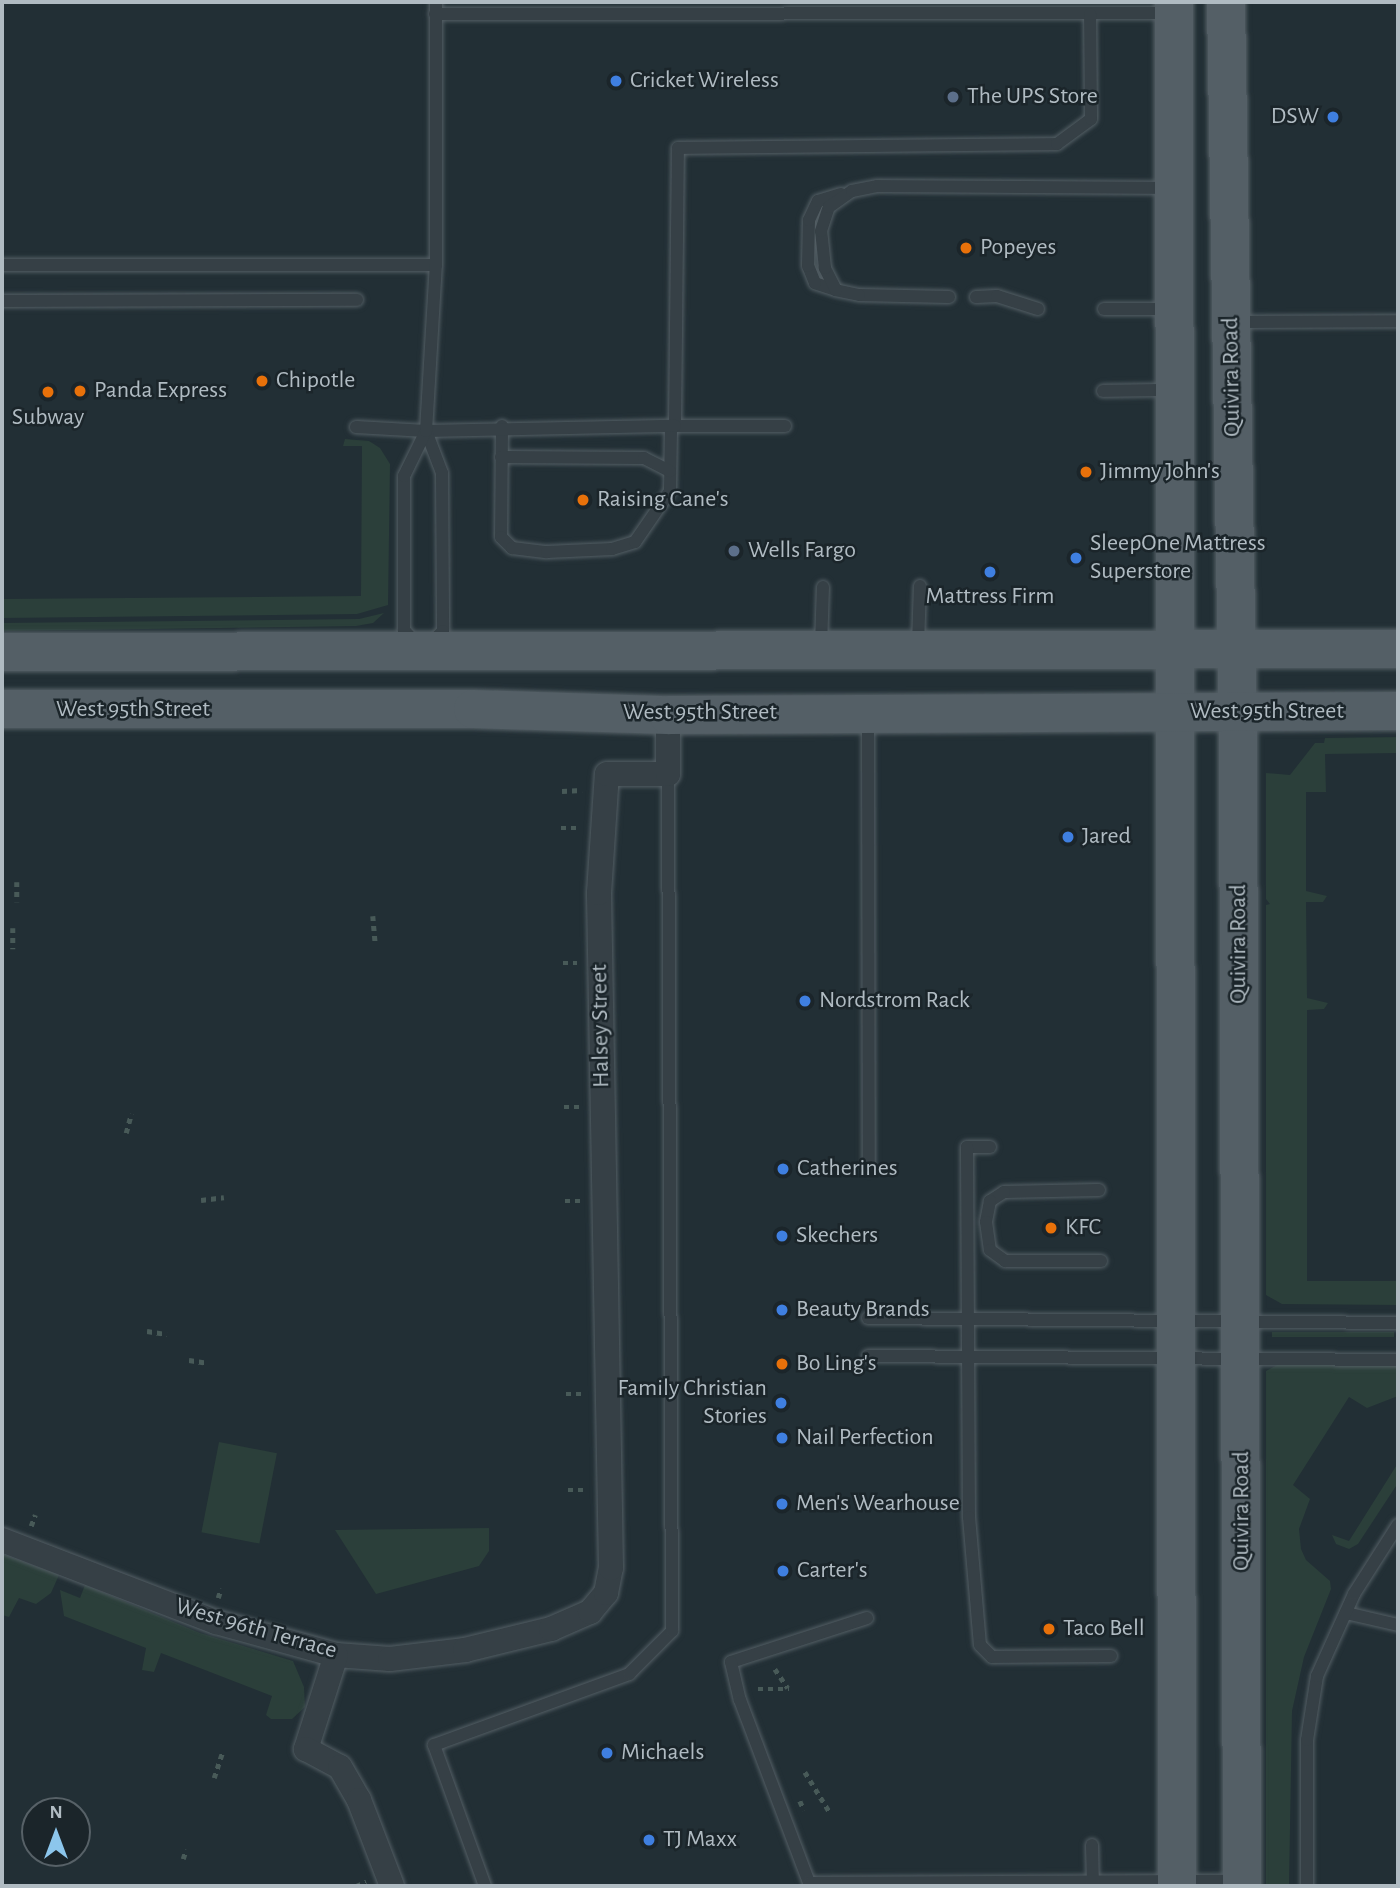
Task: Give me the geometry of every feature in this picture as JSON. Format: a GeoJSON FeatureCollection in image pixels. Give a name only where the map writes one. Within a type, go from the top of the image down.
{"type":"FeatureCollection","features":[{"type":"Feature","properties":{"kind":"main road"},"geometry":{"type":"LineString","coordinates":[[1177,1884],[1173,7],[1227,2]]}},
{"type":"Feature","properties":{"kind":"main road","name":"Quivira Road"},"geometry":{"type":"LineString","coordinates":[[1227,2],[1237,650],[1242,1360],[1242,1884]]}},
{"type":"Feature","properties":{"kind":"main road"},"geometry":{"type":"LineString","coordinates":[[1174,316],[1231,322]]}},
{"type":"Feature","properties":{"kind":"main road"},"geometry":{"type":"LineString","coordinates":[[2,652],[1398,649]]}},
{"type":"Feature","properties":{"kind":"main road"},"geometry":{"type":"LineString","coordinates":[[424,651],[449,698],[473,709]]}},
{"type":"Feature","properties":{"kind":"main road"},"geometry":{"type":"LineString","coordinates":[[371,710],[400,699],[415,681],[424,651]]}},
{"type":"Feature","properties":{"kind":"main road","name":"West 95th Street"},"geometry":{"type":"LineString","coordinates":[[2,709],[473,709],[668,715],[1398,711]]}},
{"type":"Feature","properties":{"kind":"street"},"geometry":{"type":"LineString","coordinates":[[668,715],[668,774]]}},
{"type":"Feature","properties":{"kind":"street","name":"Halsey Street"},"geometry":{"type":"LineString","coordinates":[[597,1396],[599,893],[607,774],[668,774]]}},
{"type":"Feature","properties":{"kind":"street","name":"West 96th Terrace"},"geometry":{"type":"LineString","coordinates":[[2,1540],[216,1622],[336,1655],[390,1659],[465,1650],[551,1629],[590,1612],[606,1593],[611,1568],[597,1396]]}},
{"type":"Feature","properties":{"kind":"street"},"geometry":{"type":"LineString","coordinates":[[336,1655],[306,1749],[340,1767],[359,1800],[392,1886]]}},
{"type":"Feature","properties":{"kind":"lane"},"geometry":{"type":"LineString","coordinates":[[426,430],[442,473],[444,601],[443,631],[424,651],[404,630],[404,476],[426,430],[436,265],[435,8],[1090,14],[1173,7]]}},
{"type":"Feature","properties":{"kind":"lane"},"geometry":{"type":"LineString","coordinates":[[502,426],[502,537],[512,548],[547,552],[612,549],[635,542],[660,511],[670,491],[678,148],[1057,144],[1091,119],[1090,14]]}},
{"type":"Feature","properties":{"kind":"lane"},"geometry":{"type":"LineString","coordinates":[[949,296],[859,295],[836,290],[825,268],[821,232],[828,207],[852,191],[910,186],[1106,191],[1174,188]]}},
{"type":"Feature","properties":{"kind":"lane"},"geometry":{"type":"LineString","coordinates":[[2,265],[436,265]]}},
{"type":"Feature","properties":{"kind":"lane"},"geometry":{"type":"LineString","coordinates":[[975,296],[997,296],[1038,309]]}},
{"type":"Feature","properties":{"kind":"lane"},"geometry":{"type":"LineString","coordinates":[[2,301],[357,300]]}},
{"type":"Feature","properties":{"kind":"lane"},"geometry":{"type":"LineString","coordinates":[[1104,309],[1174,316]]}},
{"type":"Feature","properties":{"kind":"lane"},"geometry":{"type":"LineString","coordinates":[[1231,322],[1398,321]]}},
{"type":"Feature","properties":{"kind":"lane"},"geometry":{"type":"LineString","coordinates":[[1103,391],[1175,390]]}},
{"type":"Feature","properties":{"kind":"lane"},"geometry":{"type":"LineString","coordinates":[[356,427],[426,430],[502,426],[785,426]]}},
{"type":"Feature","properties":{"kind":"lane"},"geometry":{"type":"LineString","coordinates":[[500,457],[644,458],[670,471]]}},
{"type":"Feature","properties":{"kind":"lane"},"geometry":{"type":"LineString","coordinates":[[821,651],[823,586]]}},
{"type":"Feature","properties":{"kind":"lane"},"geometry":{"type":"LineString","coordinates":[[918,650],[920,586]]}},
{"type":"Feature","properties":{"kind":"lane"},"geometry":{"type":"LineString","coordinates":[[868,713],[869,1167]]}},
{"type":"Feature","properties":{"kind":"lane"},"geometry":{"type":"LineString","coordinates":[[485,1886],[434,1745],[629,1674],[671,1631],[668,774]]}},
{"type":"Feature","properties":{"kind":"lane"},"geometry":{"type":"LineString","coordinates":[[990,1147],[967,1147],[969,1517],[980,1645],[992,1657],[1111,1656]]}},
{"type":"Feature","properties":{"kind":"lane"},"geometry":{"type":"LineString","coordinates":[[1099,1191],[1004,1192],[990,1201],[986,1222],[990,1250],[1005,1261],[1101,1261]]}},
{"type":"Feature","properties":{"kind":"lane"},"geometry":{"type":"LineString","coordinates":[[868,1318],[1398,1323]]}},
{"type":"Feature","properties":{"kind":"lane"},"geometry":{"type":"LineString","coordinates":[[868,1356],[1398,1360]]}},
{"type":"Feature","properties":{"kind":"lane"},"geometry":{"type":"LineString","coordinates":[[1307,1886],[1307,1740],[1317,1676],[1346,1612],[1398,1525]]}},
{"type":"Feature","properties":{"kind":"lane"},"geometry":{"type":"LineString","coordinates":[[1346,1612],[1398,1625]]}},
{"type":"Feature","properties":{"kind":"lane"},"geometry":{"type":"LineString","coordinates":[[866,1619],[731,1662],[740,1700],[809,1885],[1242,1884]]}},
{"type":"Feature","properties":{"kind":"lane"},"geometry":{"type":"LineString","coordinates":[[1092,1845],[1093,1884]]}},
{"type":"Feature","properties":{"kind":"path"},"geometry":{"type":"LineString","coordinates":[[562,791],[582,790]]}},
{"type":"Feature","properties":{"kind":"path"},"geometry":{"type":"LineString","coordinates":[[561,828],[583,828]]}},
{"type":"Feature","properties":{"kind":"path"},"geometry":{"type":"LineString","coordinates":[[17,882],[18,902]]}},
{"type":"Feature","properties":{"kind":"path"},"geometry":{"type":"LineString","coordinates":[[373,916],[375,941]]}},
{"type":"Feature","properties":{"kind":"path"},"geometry":{"type":"LineString","coordinates":[[13,928],[13,949]]}},
{"type":"Feature","properties":{"kind":"path"},"geometry":{"type":"LineString","coordinates":[[564,1107],[584,1107]]}},
{"type":"Feature","properties":{"kind":"path"},"geometry":{"type":"LineString","coordinates":[[126,1133],[131,1114]]}},
{"type":"Feature","properties":{"kind":"path"},"geometry":{"type":"LineString","coordinates":[[201,1200],[224,1197]]}},
{"type":"Feature","properties":{"kind":"path"},"geometry":{"type":"LineString","coordinates":[[565,1201],[585,1201]]}},
{"type":"Feature","properties":{"kind":"path"},"geometry":{"type":"LineString","coordinates":[[147,1331],[167,1334]]}},
{"type":"Feature","properties":{"kind":"path"},"geometry":{"type":"LineString","coordinates":[[189,1360],[207,1363]]}},
{"type":"Feature","properties":{"kind":"path"},"geometry":{"type":"LineString","coordinates":[[566,1394],[597,1396]]}},
{"type":"Feature","properties":{"kind":"path"},"geometry":{"type":"LineString","coordinates":[[568,1490],[586,1490]]}},
{"type":"Feature","properties":{"kind":"path"},"geometry":{"type":"LineString","coordinates":[[758,1689],[789,1689],[775,1669]]}},
{"type":"Feature","properties":{"kind":"path"},"geometry":{"type":"LineString","coordinates":[[214,1779],[222,1753]]}},
{"type":"Feature","properties":{"kind":"path"},"geometry":{"type":"LineString","coordinates":[[805,1772],[829,1811]]}},
{"type":"Feature","properties":{"kind":"path"},"geometry":{"type":"LineString","coordinates":[[183,1859],[186,1849]]}},
{"type":"Feature","properties":{"kind":"green space"},"geometry":{"type":"Polygon","coordinates":[[[345,439],[369,441],[380,448],[390,464],[388,605],[357,614],[2,618],[2,599],[361,596],[362,446],[343,446],[345,439]]]}},
{"type":"Feature","properties":{"kind":"green space"},"geometry":{"type":"Polygon","coordinates":[[[384,613],[373,623],[356,626],[2,631],[2,623],[359,619],[384,613]]]}},
{"type":"Feature","properties":{"kind":"green space"},"geometry":{"type":"Polygon","coordinates":[[[1398,737],[1398,753],[1325,754],[1326,792],[1306,792],[1306,891],[1327,896],[1323,902],[1306,902],[1307,998],[1328,1003],[1324,1009],[1307,1010],[1307,1281],[1398,1281],[1398,1305],[1282,1304],[1266,1295],[1266,905],[1270,904],[1266,899],[1266,773],[1290,775],[1315,743],[1324,743],[1325,738],[1398,737]]]}},
{"type":"Feature","properties":{"kind":"green space"},"geometry":{"type":"Polygon","coordinates":[[[1272,1332],[1394,1332],[1394,1337],[1272,1337],[1272,1332]]]}},
{"type":"Feature","properties":{"kind":"green space"},"geometry":{"type":"Polygon","coordinates":[[[1277,1365],[1398,1365],[1398,1396],[1367,1408],[1349,1397],[1293,1485],[1310,1499],[1299,1529],[1301,1549],[1306,1560],[1330,1581],[1331,1589],[1304,1657],[1292,1711],[1289,1886],[1266,1886],[1266,1371],[1277,1365]]]}},
{"type":"Feature","properties":{"kind":"green space"},"geometry":{"type":"Polygon","coordinates":[[[219,1442],[277,1453],[259,1544],[201,1532],[219,1442]]]}},
{"type":"Feature","properties":{"kind":"green space"},"geometry":{"type":"Polygon","coordinates":[[[1398,1463],[1398,1483],[1358,1544],[1349,1549],[1336,1544],[1332,1535],[1349,1541],[1398,1463]]]}},
{"type":"Feature","properties":{"kind":"green space"},"geometry":{"type":"Polygon","coordinates":[[[489,1528],[489,1551],[479,1566],[376,1594],[335,1530],[489,1528]]]}},
{"type":"Feature","properties":{"kind":"green space"},"geometry":{"type":"Polygon","coordinates":[[[2,1554],[59,1575],[51,1593],[36,1604],[19,1598],[9,1617],[2,1615],[2,1554]]]}},
{"type":"Feature","properties":{"kind":"green space"},"geometry":{"type":"Polygon","coordinates":[[[85,1585],[200,1633],[293,1661],[304,1687],[305,1707],[292,1719],[271,1719],[266,1715],[272,1696],[161,1653],[154,1672],[142,1670],[146,1648],[64,1616],[60,1590],[80,1598],[85,1585]]]}},
{"type":"Feature","properties":{"kind":"place","name":"Cricket Wireless"},"geometry":{"type":"Point","coordinates":[616,81]}},
{"type":"Feature","properties":{"kind":"place","name":"The UPS Store"},"geometry":{"type":"Point","coordinates":[953,97]}},
{"type":"Feature","properties":{"kind":"place","name":"DSW"},"geometry":{"type":"Point","coordinates":[1333,117]}},
{"type":"Feature","properties":{"kind":"place","name":"Popeyes"},"geometry":{"type":"Point","coordinates":[966,248]}},
{"type":"Feature","properties":{"kind":"place","name":"Chipotle"},"geometry":{"type":"Point","coordinates":[262,381]}},
{"type":"Feature","properties":{"kind":"place","name":"Panda Express"},"geometry":{"type":"Point","coordinates":[80,391]}},
{"type":"Feature","properties":{"kind":"place","name":"Subway"},"geometry":{"type":"Point","coordinates":[48,392]}},
{"type":"Feature","properties":{"kind":"place","name":"Jimmy John's"},"geometry":{"type":"Point","coordinates":[1086,472]}},
{"type":"Feature","properties":{"kind":"place","name":"Raising Cane's"},"geometry":{"type":"Point","coordinates":[583,500]}},
{"type":"Feature","properties":{"kind":"place","name":"Wells Fargo"},"geometry":{"type":"Point","coordinates":[734,551]}},
{"type":"Feature","properties":{"kind":"place","name":"SleepOne Mattress Superstore"},"geometry":{"type":"Point","coordinates":[1076,558]}},
{"type":"Feature","properties":{"kind":"place","name":"Mattress Firm"},"geometry":{"type":"Point","coordinates":[990,572]}},
{"type":"Feature","properties":{"kind":"place","name":"Jared"},"geometry":{"type":"Point","coordinates":[1068,837]}},
{"type":"Feature","properties":{"kind":"place","name":"Nordstrom Rack"},"geometry":{"type":"Point","coordinates":[805,1001]}},
{"type":"Feature","properties":{"kind":"place","name":"Catherines"},"geometry":{"type":"Point","coordinates":[783,1169]}},
{"type":"Feature","properties":{"kind":"place","name":"KFC"},"geometry":{"type":"Point","coordinates":[1051,1228]}},
{"type":"Feature","properties":{"kind":"place","name":"Skechers"},"geometry":{"type":"Point","coordinates":[782,1236]}},
{"type":"Feature","properties":{"kind":"place","name":"Beauty Brands"},"geometry":{"type":"Point","coordinates":[782,1310]}},
{"type":"Feature","properties":{"kind":"place","name":"Bo Ling's"},"geometry":{"type":"Point","coordinates":[782,1364]}},
{"type":"Feature","properties":{"kind":"place","name":"Family Christian Stories"},"geometry":{"type":"Point","coordinates":[781,1403]}},
{"type":"Feature","properties":{"kind":"place","name":"Nail Perfection"},"geometry":{"type":"Point","coordinates":[782,1438]}},
{"type":"Feature","properties":{"kind":"place","name":"Men's Wearhouse"},"geometry":{"type":"Point","coordinates":[782,1504]}},
{"type":"Feature","properties":{"kind":"place","name":"Carter's"},"geometry":{"type":"Point","coordinates":[783,1571]}},
{"type":"Feature","properties":{"kind":"place","name":"Taco Bell"},"geometry":{"type":"Point","coordinates":[1049,1629]}},
{"type":"Feature","properties":{"kind":"place","name":"Michaels"},"geometry":{"type":"Point","coordinates":[607,1753]}},
{"type":"Feature","properties":{"kind":"place","name":"TJ Maxx"},"geometry":{"type":"Point","coordinates":[649,1840]}}]}
